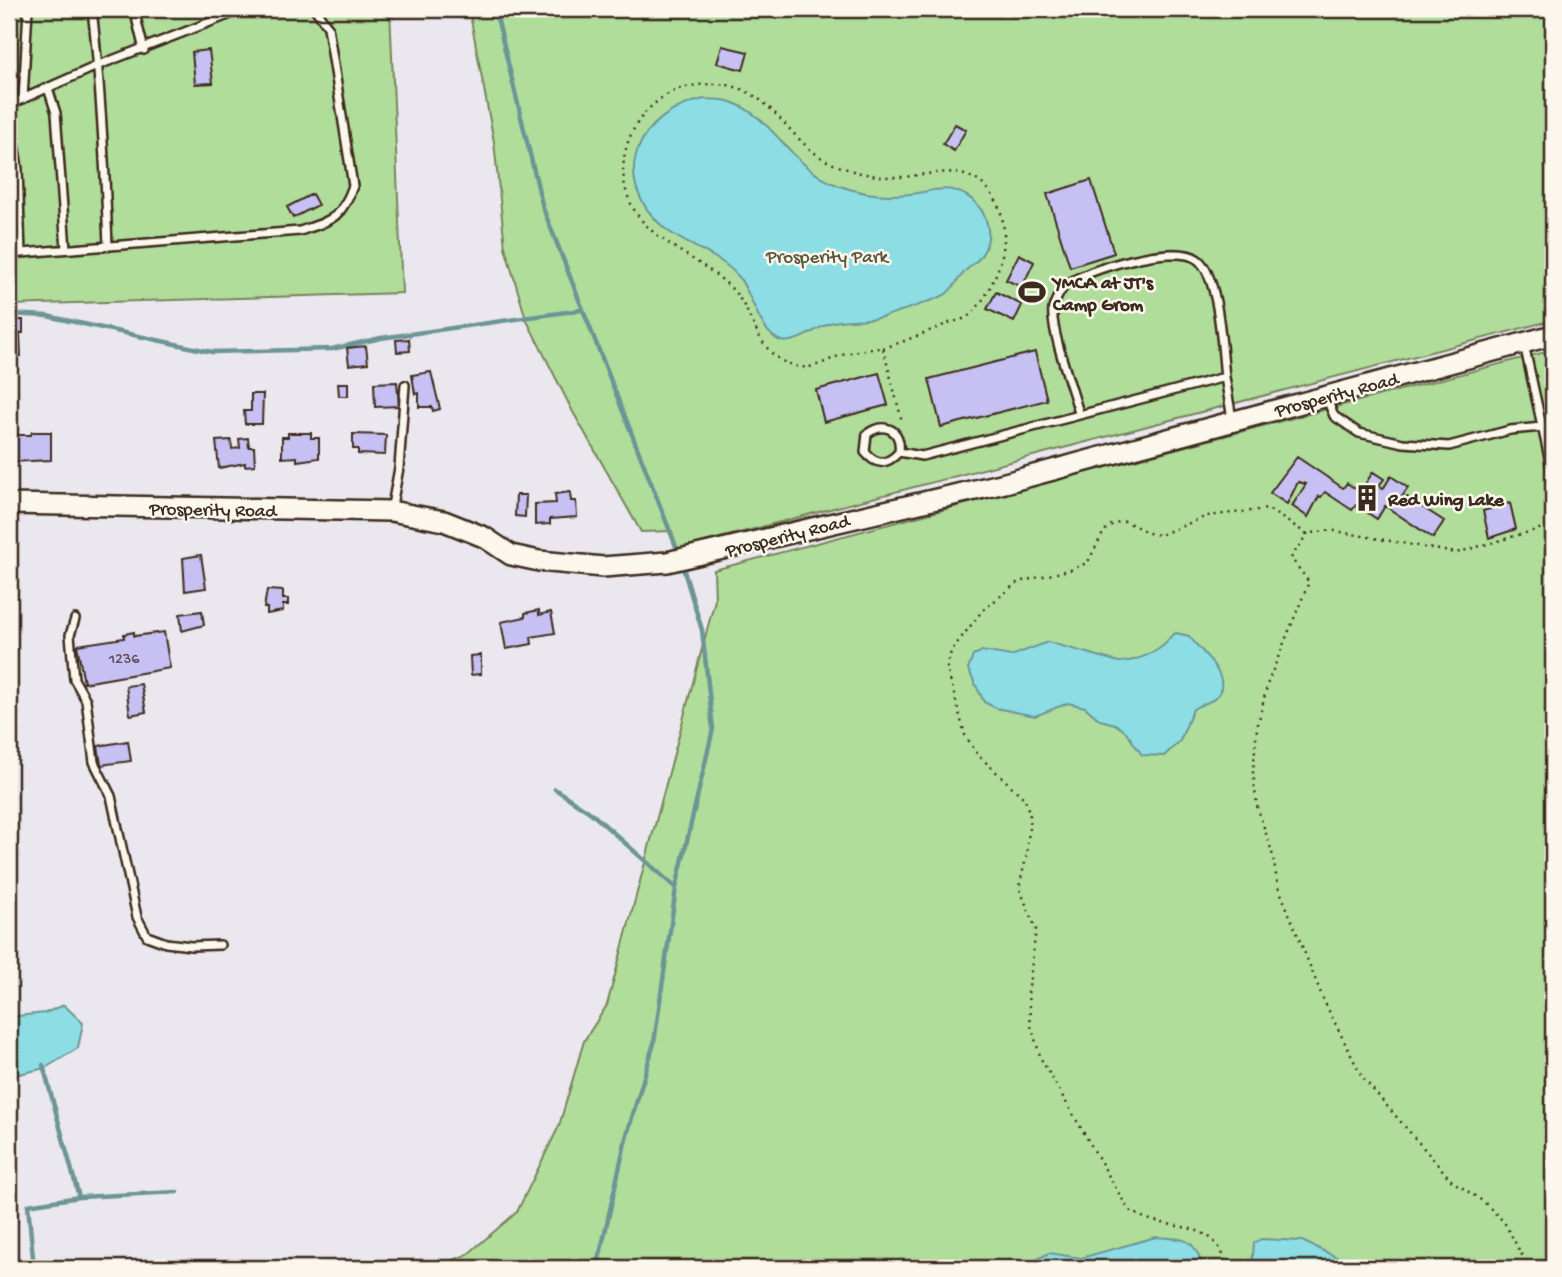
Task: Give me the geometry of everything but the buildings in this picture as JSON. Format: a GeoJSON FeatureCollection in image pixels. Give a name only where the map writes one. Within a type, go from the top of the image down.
{"type":"FeatureCollection","features":[{"type":"Feature","properties":{"kind":"street","name":"Prosperity Road"},"geometry":{"type":"LineString","coordinates":[[9,504],[391,511],[444,521],[484,537],[511,555],[539,561],[603,567],[667,562],[1005,483],[1553,335]]}},
{"type":"Feature","properties":{"kind":"lane"},"geometry":{"type":"LineString","coordinates":[[23,99],[28,9]]}},
{"type":"Feature","properties":{"kind":"lane"},"geometry":{"type":"LineString","coordinates":[[92,9],[99,65],[97,79],[103,116],[108,246]]}},
{"type":"Feature","properties":{"kind":"lane"},"geometry":{"type":"LineString","coordinates":[[134,9],[144,50]]}},
{"type":"Feature","properties":{"kind":"lane"},"geometry":{"type":"LineString","coordinates":[[219,9],[221,18]]}},
{"type":"Feature","properties":{"kind":"lane"},"geometry":{"type":"LineString","coordinates":[[20,253],[18,169],[9,107],[99,65],[144,50],[244,9]]}},
{"type":"Feature","properties":{"kind":"lane"},"geometry":{"type":"LineString","coordinates":[[9,254],[300,230],[327,221],[345,208],[353,186],[328,27],[315,9]]}},
{"type":"Feature","properties":{"kind":"lane"},"geometry":{"type":"LineString","coordinates":[[48,88],[56,113],[66,249]]}},
{"type":"Feature","properties":{"kind":"lane"},"geometry":{"type":"LineString","coordinates":[[1079,413],[1053,310],[1063,286],[1096,270],[1145,258],[1184,254],[1199,259],[1212,289],[1233,420]]}},
{"type":"Feature","properties":{"kind":"lane"},"geometry":{"type":"LineString","coordinates":[[1523,343],[1553,476]]}},
{"type":"Feature","properties":{"kind":"lane"},"geometry":{"type":"LineString","coordinates":[[899,452],[922,456],[1225,377]]}},
{"type":"Feature","properties":{"kind":"lane"},"geometry":{"type":"LineString","coordinates":[[391,511],[399,468],[405,384]]}},
{"type":"Feature","properties":{"kind":"lane"},"geometry":{"type":"LineString","coordinates":[[1325,396],[1334,416],[1359,433],[1403,443],[1449,446],[1510,430],[1542,427]]}},
{"type":"Feature","properties":{"kind":"lane"},"geometry":{"type":"LineString","coordinates":[[887,427],[896,432],[900,442],[899,452],[892,460],[881,463],[872,461],[865,452],[867,434],[876,428],[887,427]]}},
{"type":"Feature","properties":{"kind":"lane"},"geometry":{"type":"LineString","coordinates":[[75,619],[70,635],[74,680],[86,700],[94,762],[111,796],[137,917],[147,936],[166,943],[191,947],[220,945]]}},
{"type":"Feature","properties":{"kind":"path"},"geometry":{"type":"LineString","coordinates":[[706,84],[748,90],[764,102],[803,144],[829,162],[875,176],[959,174],[977,181],[993,197],[1002,211],[1006,243],[997,271],[979,304],[968,317],[883,348],[865,349],[802,367],[780,357],[759,341],[735,292],[719,276],[648,228],[633,206],[625,187],[624,149],[631,130],[646,110],[663,96],[682,88],[706,84]]}},
{"type":"Feature","properties":{"kind":"path"},"geometry":{"type":"LineString","coordinates":[[883,348],[901,417],[896,432]]}},
{"type":"Feature","properties":{"kind":"path"},"geometry":{"type":"LineString","coordinates":[[1227,1268],[1221,1247],[1208,1234],[1193,1228],[1157,1224],[1142,1219],[1128,1209],[1041,1059],[1031,1026],[1028,995],[1036,929],[1019,887],[1027,854],[1030,816],[1025,799],[978,755],[964,735],[947,668],[951,651],[982,611],[1018,582],[1074,569],[1088,562],[1104,531],[1114,523],[1125,521],[1149,533],[1160,535],[1207,516],[1268,509],[1307,534],[1330,530],[1456,553],[1553,525]]}},
{"type":"Feature","properties":{"kind":"path"},"geometry":{"type":"LineString","coordinates":[[1307,534],[1291,558],[1309,582],[1268,681],[1257,728],[1253,772],[1256,806],[1272,852],[1278,886],[1324,1001],[1362,1077],[1452,1181],[1484,1202],[1504,1222],[1529,1268]]}},
{"type":"Feature","properties":{"kind":"green space"},"geometry":{"type":"Polygon","coordinates":[[[9,9],[390,9],[402,293],[9,305],[9,9]]]}},
{"type":"Feature","properties":{"kind":"green space","name":"Prosperity Park"},"geometry":{"type":"Polygon","coordinates":[[[469,9],[1553,9],[1553,320],[677,549],[672,531],[641,532],[573,412],[526,319],[505,247],[494,142],[469,9]]]}},
{"type":"Feature","properties":{"kind":"green space"},"geometry":{"type":"Polygon","coordinates":[[[1553,350],[1553,1268],[435,1268],[468,1254],[517,1212],[559,1126],[584,1041],[607,1005],[715,600],[714,570],[1553,350]]]}},
{"type":"Feature","properties":{"kind":"water"},"geometry":{"type":"Polygon","coordinates":[[[704,99],[728,101],[746,109],[759,118],[807,166],[837,185],[882,195],[942,189],[962,193],[982,211],[987,222],[985,250],[950,291],[942,296],[882,317],[830,323],[793,341],[781,341],[767,330],[761,321],[738,276],[721,261],[663,227],[646,208],[636,188],[634,168],[638,150],[647,132],[681,106],[704,99]]]}},
{"type":"Feature","properties":{"kind":"water"},"geometry":{"type":"Polygon","coordinates":[[[1176,633],[1189,636],[1208,657],[1219,674],[1221,683],[1220,691],[1214,699],[1193,709],[1180,741],[1164,756],[1142,755],[1126,732],[1115,724],[1100,720],[1085,707],[1068,703],[1035,716],[996,708],[984,702],[968,669],[973,656],[982,651],[1011,656],[1048,642],[1125,662],[1154,651],[1176,633]]]}},
{"type":"Feature","properties":{"kind":"water"},"geometry":{"type":"Polygon","coordinates":[[[64,1005],[83,1023],[78,1048],[45,1068],[15,1075],[9,1081],[9,1017],[45,1013],[64,1005]]]}},
{"type":"Feature","properties":{"kind":"water"},"geometry":{"type":"Polygon","coordinates":[[[1156,1237],[1175,1238],[1192,1245],[1203,1268],[1020,1268],[1049,1253],[1081,1258],[1156,1237]]]}},
{"type":"Feature","properties":{"kind":"water"},"geometry":{"type":"Polygon","coordinates":[[[1261,1239],[1302,1241],[1360,1268],[1252,1268],[1254,1243],[1261,1239]]]}},
{"type":"Feature","properties":{"kind":"waterway"},"geometry":{"type":"LineString","coordinates":[[495,9],[543,208],[677,549]]}},
{"type":"Feature","properties":{"kind":"waterway"},"geometry":{"type":"LineString","coordinates":[[9,314],[47,316],[212,352],[332,349],[381,338],[581,310]]}},
{"type":"Feature","properties":{"kind":"waterway"},"geometry":{"type":"LineString","coordinates":[[597,1268],[626,1138],[654,1043],[676,888],[713,729],[702,630],[684,571]]}},
{"type":"Feature","properties":{"kind":"waterway"},"geometry":{"type":"LineString","coordinates":[[555,789],[591,813],[676,888]]}},
{"type":"Feature","properties":{"kind":"waterway"},"geometry":{"type":"LineString","coordinates":[[43,1065],[79,1197]]}},
{"type":"Feature","properties":{"kind":"waterway"},"geometry":{"type":"LineString","coordinates":[[34,1268],[28,1205],[79,1197],[177,1192]]}},
{"type":"Feature","properties":{"kind":"place","name":"YMCA at JT's Camp Grom"},"geometry":{"type":"Point","coordinates":[1032,292]}},
{"type":"Feature","properties":{"kind":"place","name":"Red Wing Lake"},"geometry":{"type":"Point","coordinates":[1367,498]}}]}
